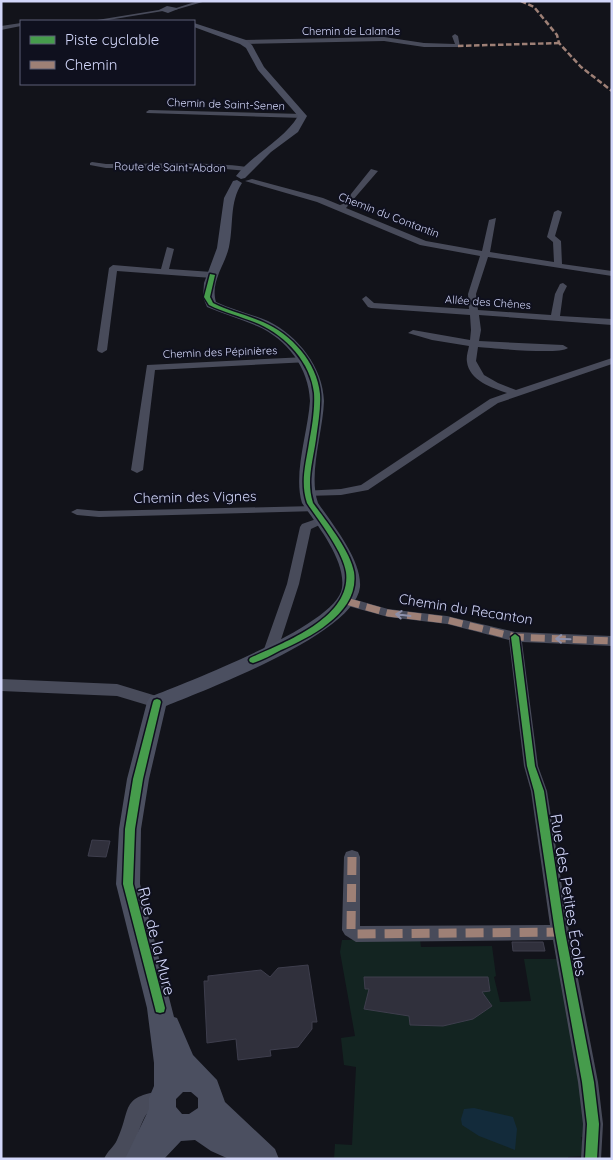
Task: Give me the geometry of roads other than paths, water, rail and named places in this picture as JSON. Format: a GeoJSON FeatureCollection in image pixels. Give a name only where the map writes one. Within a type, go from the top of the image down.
{"type":"FeatureCollection","features":[{"type":"Feature","properties":{"kind":"main road"},"geometry":{"type":"LineString","coordinates":[[167,8],[181,17]]}},
{"type":"Feature","properties":{"kind":"main road"},"geometry":{"type":"LineString","coordinates":[[195,25],[243,42],[249,47],[261,68],[303,116]]}},
{"type":"Feature","properties":{"kind":"main road","name":"Route de Saint-Abdon"},"geometry":{"type":"LineString","coordinates":[[303,116],[295,130],[268,150],[244,177],[227,205],[224,246],[212,274],[207,297],[211,304],[263,324],[288,340],[306,360],[317,390],[306,493]]}},
{"type":"Feature","properties":{"kind":"main road"},"geometry":{"type":"LineString","coordinates":[[157,702],[270,652],[318,627],[346,601],[351,586],[349,569],[306,493]]}},
{"type":"Feature","properties":{"kind":"main road","name":"Rue de la Mure"},"geometry":{"type":"LineString","coordinates":[[157,702],[138,780],[130,829],[128,884],[160,1008],[167,1062],[179,1110],[210,1093],[184,1064],[160,1008]]}},
{"type":"Feature","properties":{"kind":"main road"},"geometry":{"type":"LineString","coordinates":[[139,1159],[179,1110]]}},
{"type":"Feature","properties":{"kind":"main road"},"geometry":{"type":"LineString","coordinates":[[148,1159],[179,1110]]}},
{"type":"Feature","properties":{"kind":"main road"},"geometry":{"type":"LineString","coordinates":[[179,1110],[221,1141],[263,1159]]}},
{"type":"Feature","properties":{"kind":"street"},"geometry":{"type":"LineString","coordinates":[[100,20],[204,1]]}},
{"type":"Feature","properties":{"kind":"street"},"geometry":{"type":"LineString","coordinates":[[1,28],[20,26]]}},
{"type":"Feature","properties":{"kind":"street","name":"Chemin de Lalande"},"geometry":{"type":"LineString","coordinates":[[243,42],[384,39],[424,46],[458,46],[455,36]]}},
{"type":"Feature","properties":{"kind":"street","name":"Chemin de Saint-Senen"},"geometry":{"type":"LineString","coordinates":[[149,112],[303,116]]}},
{"type":"Feature","properties":{"kind":"street","name":"Route de Saint-Abdon"},"geometry":{"type":"LineString","coordinates":[[92,164],[244,177]]}},
{"type":"Feature","properties":{"kind":"street"},"geometry":{"type":"LineString","coordinates":[[339,208],[346,206],[374,171]]}},
{"type":"Feature","properties":{"kind":"street","name":"Chemin du Contantin"},"geometry":{"type":"LineString","coordinates":[[244,177],[320,200],[423,243],[612,274]]}},
{"type":"Feature","properties":{"kind":"street"},"geometry":{"type":"LineString","coordinates":[[558,212],[551,237],[557,241],[558,265]]}},
{"type":"Feature","properties":{"kind":"street"},"geometry":{"type":"LineString","coordinates":[[493,220],[485,254],[472,294],[476,330],[472,362],[474,369],[481,377],[494,386],[517,394]]}},
{"type":"Feature","properties":{"kind":"street"},"geometry":{"type":"LineString","coordinates":[[165,270],[170,249]]}},
{"type":"Feature","properties":{"kind":"street"},"geometry":{"type":"LineString","coordinates":[[102,350],[113,268],[212,274]]}},
{"type":"Feature","properties":{"kind":"street"},"geometry":{"type":"LineString","coordinates":[[555,318],[559,294],[563,286]]}},
{"type":"Feature","properties":{"kind":"street","name":"Allée des Chênes"},"geometry":{"type":"LineString","coordinates":[[366,299],[371,305],[612,322]]}},
{"type":"Feature","properties":{"kind":"street"},"geometry":{"type":"LineString","coordinates":[[413,333],[447,341],[475,344],[563,348]]}},
{"type":"Feature","properties":{"kind":"street","name":"Chemin des Pépinières"},"geometry":{"type":"LineString","coordinates":[[137,470],[150,367],[306,360]]}},
{"type":"Feature","properties":{"kind":"street"},"geometry":{"type":"LineString","coordinates":[[306,493],[341,492],[364,488],[494,401],[612,362]]}},
{"type":"Feature","properties":{"kind":"street","name":"Chemin des Vignes"},"geometry":{"type":"LineString","coordinates":[[77,512],[99,514],[318,515]]}},
{"type":"Feature","properties":{"kind":"street"},"geometry":{"type":"LineString","coordinates":[[270,652],[293,584],[306,526],[318,515]]}},
{"type":"Feature","properties":{"kind":"street","name":"Chemin du Recanton"},"geometry":{"type":"LineString","coordinates":[[346,601],[388,613],[447,620],[515,637],[612,641]]}},
{"type":"Feature","properties":{"kind":"street","name":"Rue des Petites Écoles"},"geometry":{"type":"LineString","coordinates":[[515,637],[532,766],[539,791],[560,932],[588,1082],[593,1124],[591,1159]]}},
{"type":"Feature","properties":{"kind":"street"},"geometry":{"type":"LineString","coordinates":[[1,685],[117,690],[157,702]]}},
{"type":"Feature","properties":{"kind":"street"},"geometry":{"type":"LineString","coordinates":[[352,857],[351,930],[356,934],[560,932]]}},
{"type":"Feature","properties":{"kind":"street"},"geometry":{"type":"LineString","coordinates":[[114,1159],[127,1143],[136,1111],[142,1105],[179,1110]]}},
{"type":"Feature","properties":{"kind":"water"},"geometry":{"type":"Polygon","coordinates":[[[474,1108],[513,1117],[517,1129],[515,1150],[479,1136],[462,1125],[461,1119],[464,1109],[474,1108]]]}}]}
